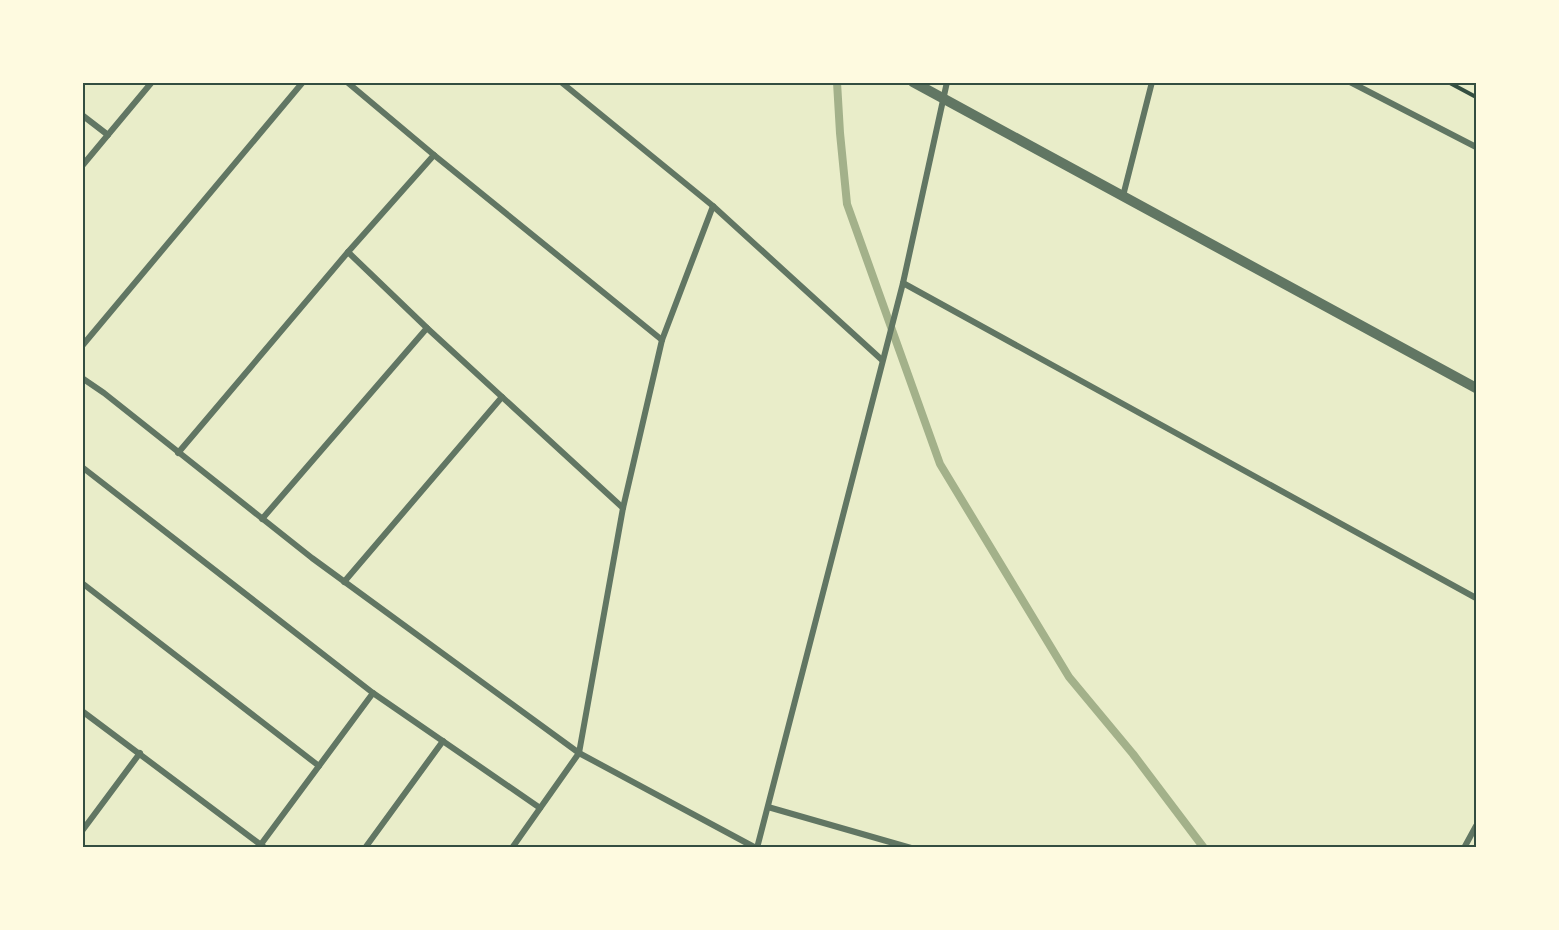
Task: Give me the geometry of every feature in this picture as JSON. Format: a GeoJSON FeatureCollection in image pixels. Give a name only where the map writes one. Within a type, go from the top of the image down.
{"type":"FeatureCollection","features":[{"type":"Feature","properties":{"kind":"street"},"geometry":{"type":"LineString","coordinates":[[82,165],[152,82]]}},
{"type":"Feature","properties":{"kind":"street"},"geometry":{"type":"LineString","coordinates":[[82,346],[303,82]]}},
{"type":"Feature","properties":{"kind":"street"},"geometry":{"type":"LineString","coordinates":[[347,82],[662,340]]}},
{"type":"Feature","properties":{"kind":"street"},"geometry":{"type":"LineString","coordinates":[[561,82],[713,206],[882,360]]}},
{"type":"Feature","properties":{"kind":"street"},"geometry":{"type":"LineString","coordinates":[[913,82],[1476,388]]}},
{"type":"Feature","properties":{"kind":"street"},"geometry":{"type":"LineString","coordinates":[[82,378],[344,582],[579,753],[756,848],[903,283],[947,82]]}},
{"type":"Feature","properties":{"kind":"street"},"geometry":{"type":"LineString","coordinates":[[1123,196],[1152,82]]}},
{"type":"Feature","properties":{"kind":"street"},"geometry":{"type":"LineString","coordinates":[[1350,82],[1476,147]]}},
{"type":"Feature","properties":{"kind":"street"},"geometry":{"type":"LineString","coordinates":[[82,115],[108,135]]}},
{"type":"Feature","properties":{"kind":"street"},"geometry":{"type":"LineString","coordinates":[[178,453],[348,252],[434,155]]}},
{"type":"Feature","properties":{"kind":"street"},"geometry":{"type":"LineString","coordinates":[[512,848],[579,753],[623,508],[662,340],[713,206]]}},
{"type":"Feature","properties":{"kind":"street"},"geometry":{"type":"LineString","coordinates":[[348,252],[623,508]]}},
{"type":"Feature","properties":{"kind":"street"},"geometry":{"type":"LineString","coordinates":[[903,283],[1476,598]]}},
{"type":"Feature","properties":{"kind":"street"},"geometry":{"type":"LineString","coordinates":[[262,519],[427,328]]}},
{"type":"Feature","properties":{"kind":"street"},"geometry":{"type":"LineString","coordinates":[[344,582],[502,397]]}},
{"type":"Feature","properties":{"kind":"street"},"geometry":{"type":"LineString","coordinates":[[82,467],[373,693],[540,808]]}},
{"type":"Feature","properties":{"kind":"street"},"geometry":{"type":"LineString","coordinates":[[82,583],[319,766]]}},
{"type":"Feature","properties":{"kind":"street"},"geometry":{"type":"LineString","coordinates":[[82,711],[261,847],[373,693]]}},
{"type":"Feature","properties":{"kind":"street"},"geometry":{"type":"LineString","coordinates":[[365,848],[443,741]]}},
{"type":"Feature","properties":{"kind":"street"},"geometry":{"type":"LineString","coordinates":[[82,831],[140,753]]}},
{"type":"Feature","properties":{"kind":"street"},"geometry":{"type":"LineString","coordinates":[[768,807],[911,848]]}},
{"type":"Feature","properties":{"kind":"street"},"geometry":{"type":"LineString","coordinates":[[1464,848],[1476,826]]}},
{"type":"Feature","properties":{"kind":"path"},"geometry":{"type":"LineString","coordinates":[[1448,82],[1476,97]]}},
{"type":"Feature","properties":{"kind":"waterway"},"geometry":{"type":"LineString","coordinates":[[837,82],[847,204],[940,464],[1069,677],[1133,754],[1204,848]]}}]}
